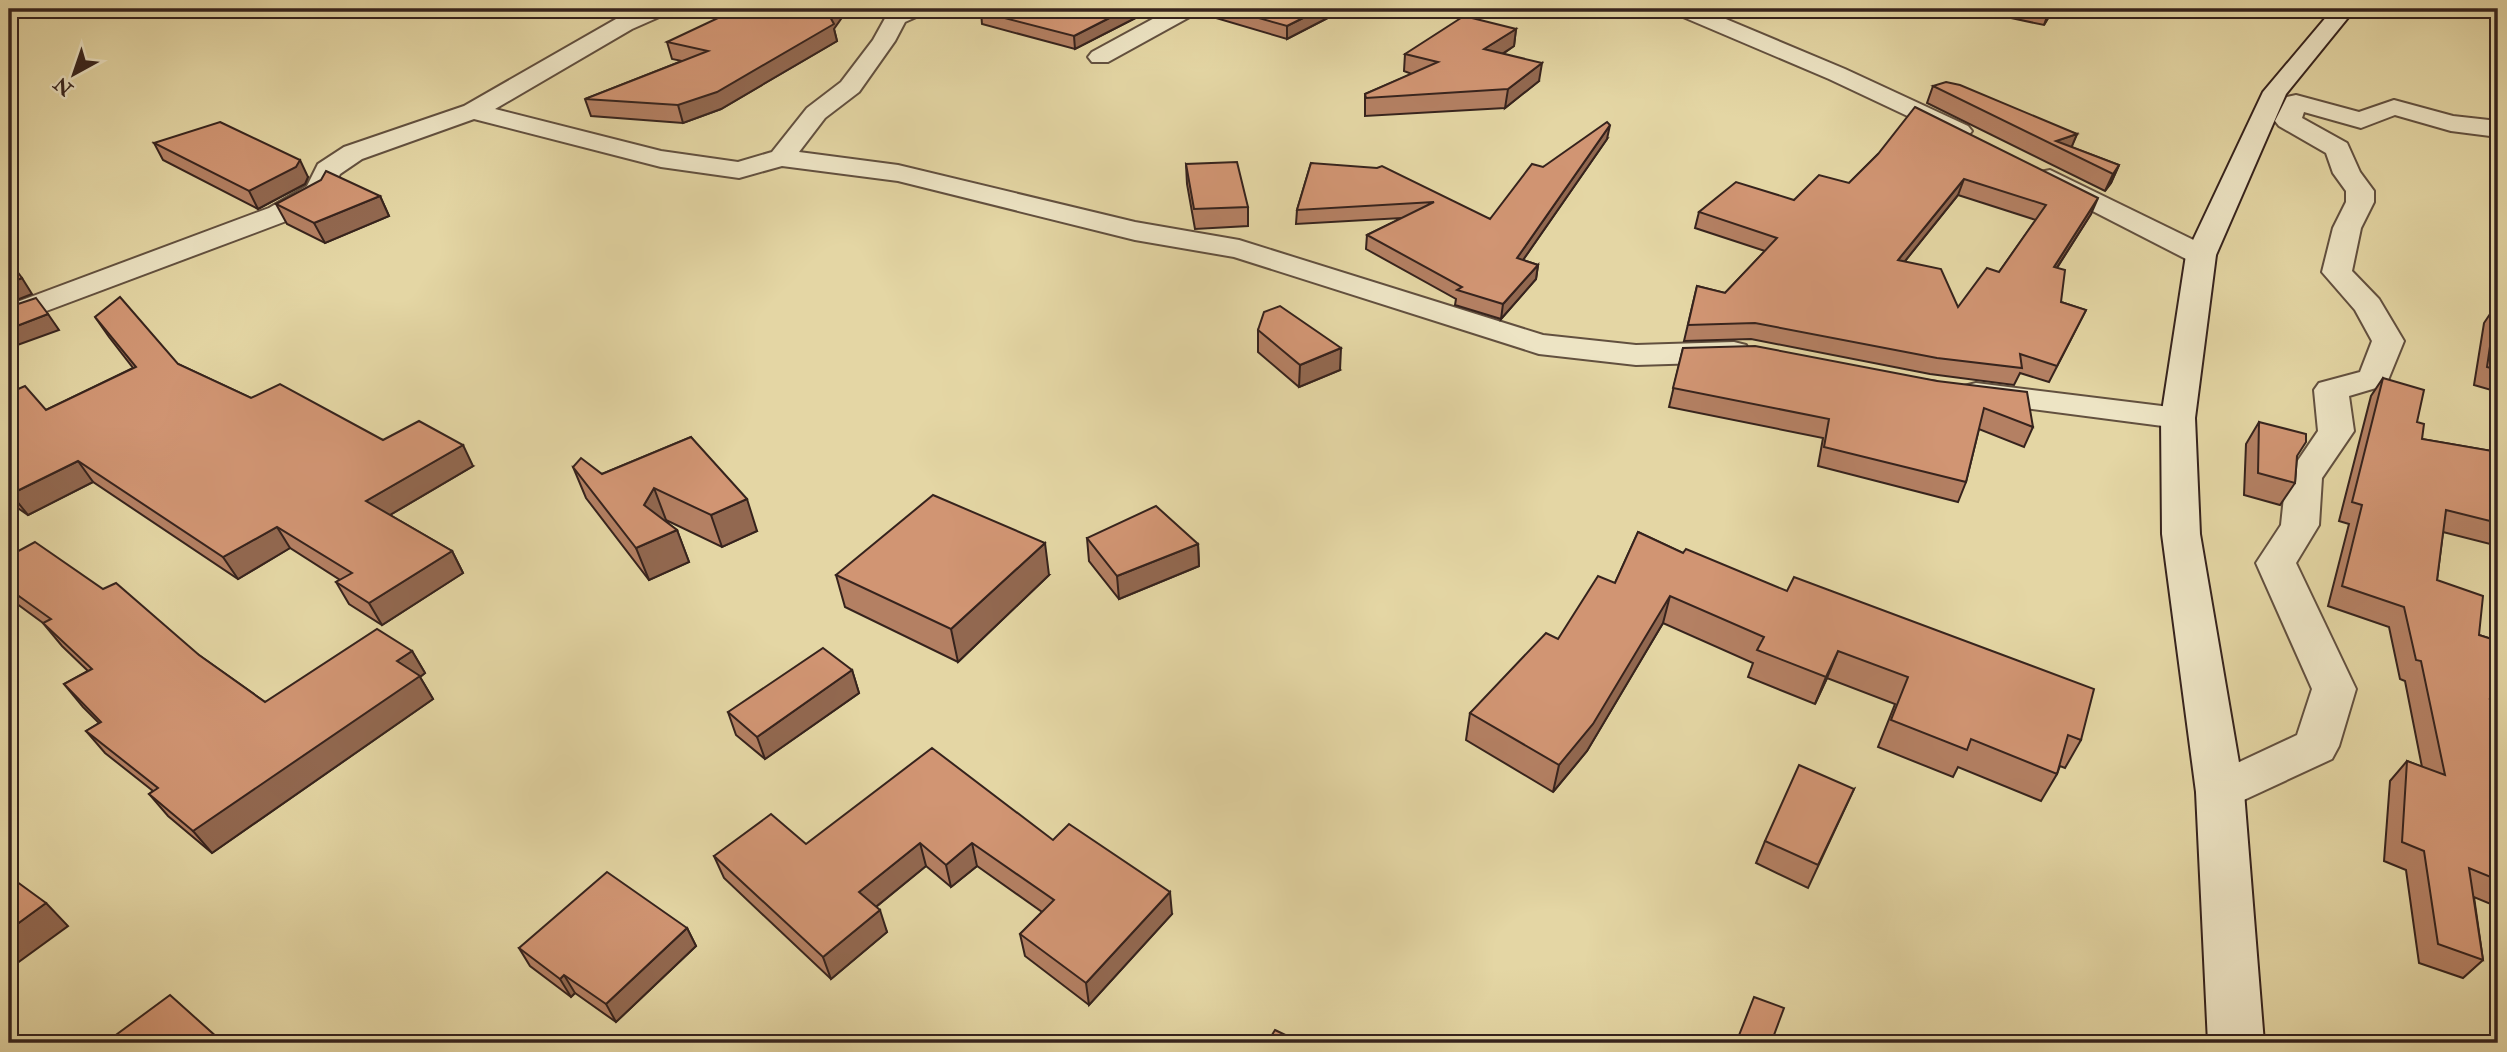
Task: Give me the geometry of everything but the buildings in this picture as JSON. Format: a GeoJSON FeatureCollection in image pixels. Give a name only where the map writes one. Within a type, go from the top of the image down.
{"type":"FeatureCollection","features":[{"type":"Feature","properties":{"kind":"street"},"geometry":{"type":"LineString","coordinates":[[9,316],[279,214],[319,191],[328,170],[353,153],[473,111],[624,24],[658,9]]}},
{"type":"Feature","properties":{"kind":"street"},"geometry":{"type":"LineString","coordinates":[[781,158],[816,113],[850,87],[884,41],[896,18],[915,9]]}},
{"type":"Feature","properties":{"kind":"street"},"geometry":{"type":"LineString","coordinates":[[1100,57],[1187,9]]}},
{"type":"Feature","properties":{"kind":"street"},"geometry":{"type":"LineString","coordinates":[[1684,9],[1837,74],[1978,141]]}},
{"type":"Feature","properties":{"kind":"street"},"geometry":{"type":"LineString","coordinates":[[2236,1043],[2220,792],[2182,534],[2178,418],[2201,255],[2275,92],[2344,9]]}},
{"type":"Feature","properties":{"kind":"street"},"geometry":{"type":"LineString","coordinates":[[2220,792],[2316,746],[2334,689],[2276,563],[2300,524],[2304,478],[2336,431],[2331,390],[2374,378],[2388,341],[2368,306],[2337,272],[2347,228],[2360,202],[2360,191],[2347,173],[2338,149],[2288,121],[2296,102],[2361,120],[2394,107],[2451,123],[2498,129]]}},
{"type":"Feature","properties":{"kind":"street"},"geometry":{"type":"LineString","coordinates":[[473,111],[662,159],[739,170],[781,158],[898,173],[1135,231],[1239,249],[1539,344],[1636,355],[1750,352],[1763,354]]}},
{"type":"Feature","properties":{"kind":"street"},"geometry":{"type":"LineString","coordinates":[[2034,170],[2201,255]]}},
{"type":"Feature","properties":{"kind":"street"},"geometry":{"type":"LineString","coordinates":[[1943,389],[2178,418]]}}]}
